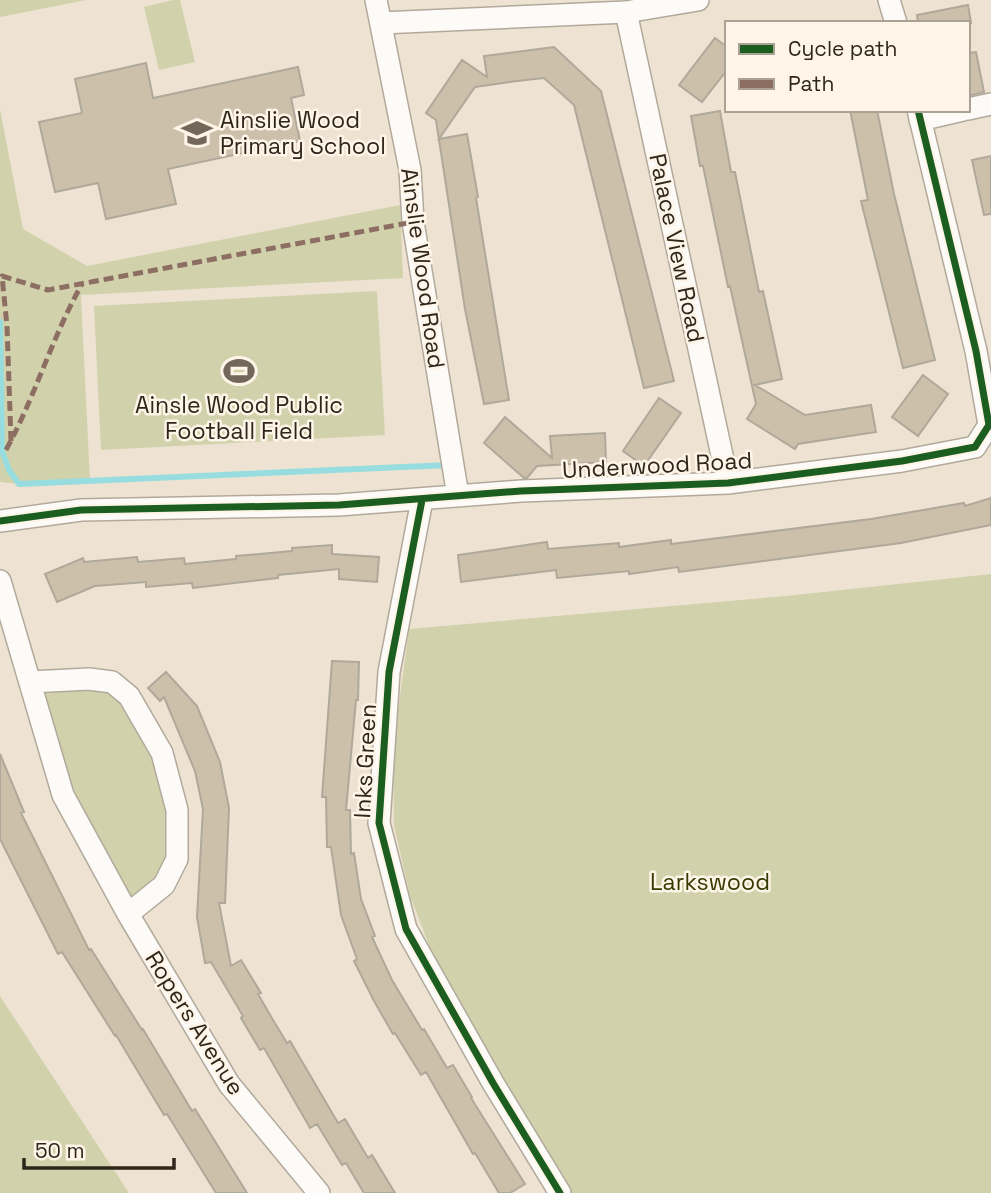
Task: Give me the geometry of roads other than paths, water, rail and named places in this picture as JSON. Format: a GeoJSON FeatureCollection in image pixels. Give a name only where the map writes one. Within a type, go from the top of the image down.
{"type":"FeatureCollection","features":[{"type":"Feature","properties":{"kind":"street","name":"Ainslie Wood Road"},"geometry":{"type":"LineString","coordinates":[[376,0],[410,170],[413,222],[457,496]]}},
{"type":"Feature","properties":{"kind":"street"},"geometry":{"type":"LineString","coordinates":[[381,23],[626,12],[698,0]]}},
{"type":"Feature","properties":{"kind":"street"},"geometry":{"type":"LineString","coordinates":[[889,0],[895,21]]}},
{"type":"Feature","properties":{"kind":"street","name":"Palace View Road"},"geometry":{"type":"LineString","coordinates":[[626,12],[728,483]]}},
{"type":"Feature","properties":{"kind":"street"},"geometry":{"type":"LineString","coordinates":[[970,109],[991,104]]}},
{"type":"Feature","properties":{"kind":"street"},"geometry":{"type":"LineString","coordinates":[[919,115],[945,112]]}},
{"type":"Feature","properties":{"kind":"street","name":"Underwood Road"},"geometry":{"type":"LineString","coordinates":[[0,521],[81,510],[339,505],[521,491],[728,483],[902,461],[975,447],[989,425],[976,351],[919,115]]}},
{"type":"Feature","properties":{"kind":"street","name":"Inks Green"},"geometry":{"type":"LineString","coordinates":[[422,500],[389,672],[379,823],[407,929],[493,1083],[560,1193]]}},
{"type":"Feature","properties":{"kind":"street","name":"Ropers Avenue"},"geometry":{"type":"LineString","coordinates":[[0,581],[64,795],[128,914],[229,1084],[319,1193]]}},
{"type":"Feature","properties":{"kind":"street"},"geometry":{"type":"LineString","coordinates":[[30,682],[89,679],[112,682],[129,696],[162,753],[177,810],[177,859],[164,885],[128,914]]}},
{"type":"Feature","properties":{"kind":"waterway"},"geometry":{"type":"LineString","coordinates":[[0,322],[2,451],[9,470],[19,484],[449,465]]}},
{"type":"Feature","properties":{"kind":"place","name":"Ainslie Wood Primary School"},"geometry":{"type":"Point","coordinates":[197,133]}},
{"type":"Feature","properties":{"kind":"place","name":"Ainsle Wood Public Football Field"},"geometry":{"type":"Point","coordinates":[239,371]}},
{"type":"Feature","properties":{"kind":"park label","name":"Larkswood"},"geometry":{"type":"Point","coordinates":[710,882]}}]}
